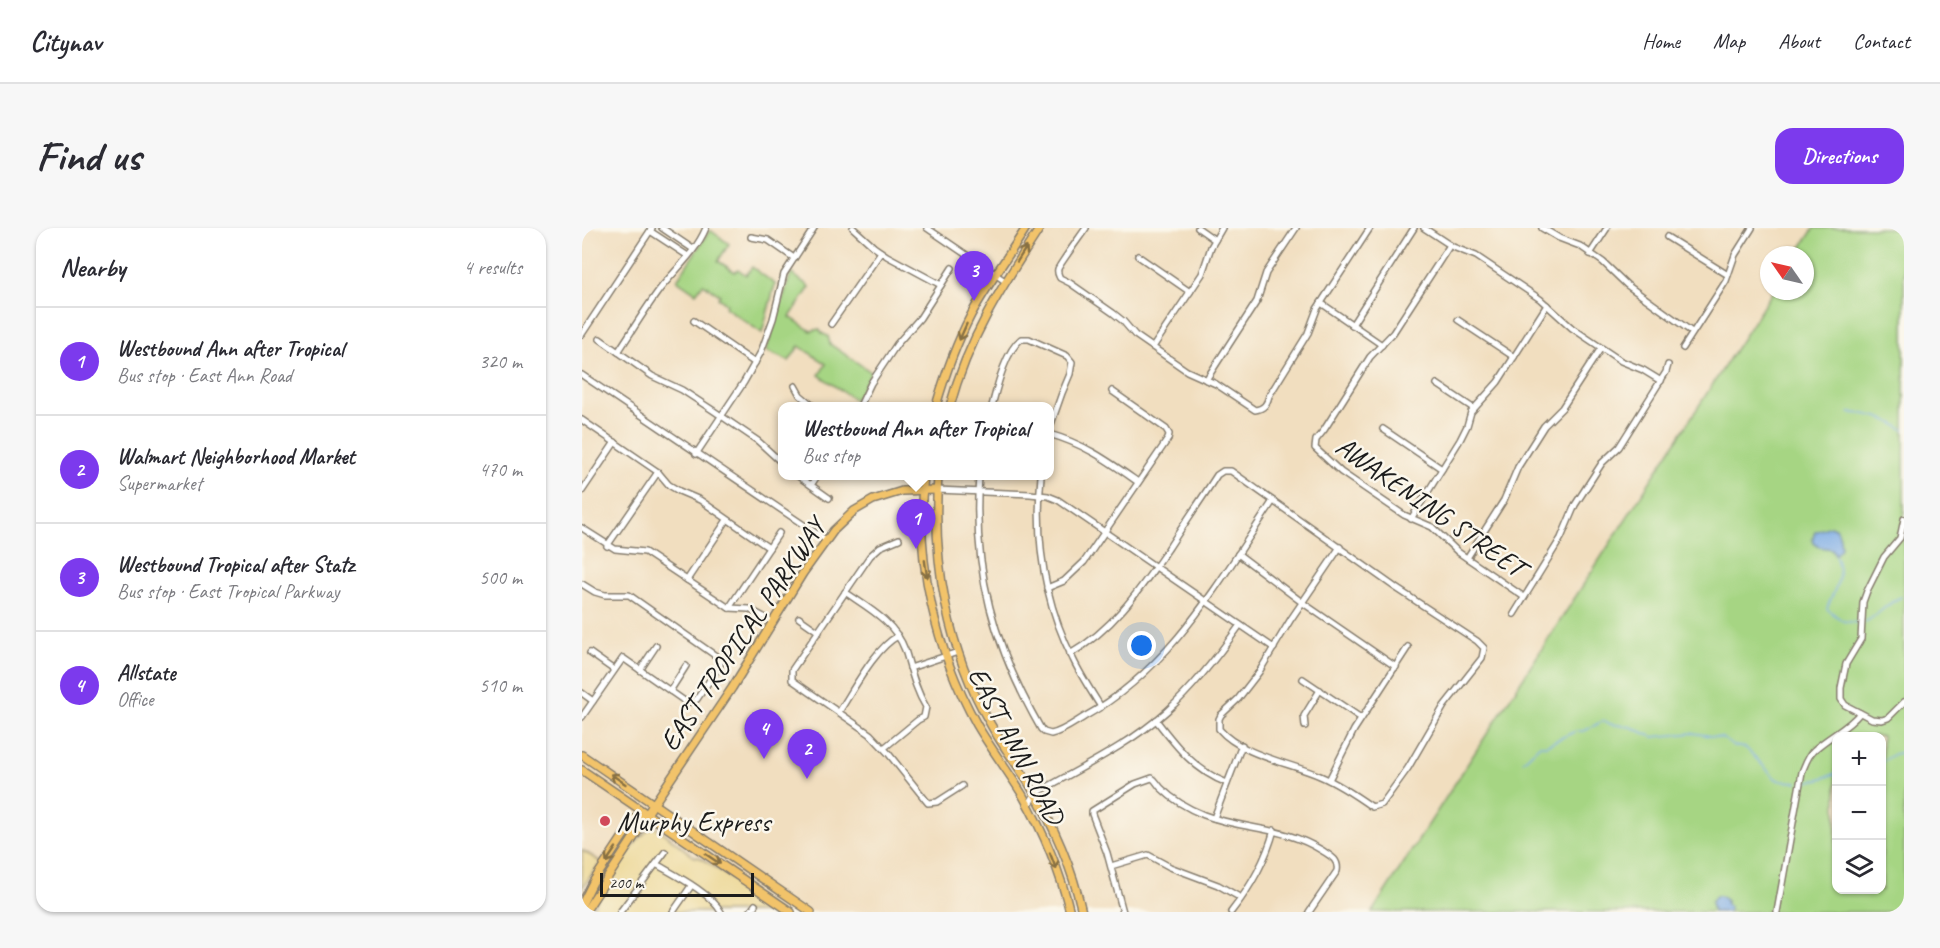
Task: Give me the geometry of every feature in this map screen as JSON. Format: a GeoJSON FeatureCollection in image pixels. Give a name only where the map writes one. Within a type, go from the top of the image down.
{"type":"FeatureCollection","features":[{"type":"Feature","properties":{"kind":"main road"},"geometry":{"type":"LineString","coordinates":[[937,402],[950,363],[966,326],[1026,228]]}},
{"type":"Feature","properties":{"kind":"main road"},"geometry":{"type":"LineString","coordinates":[[951,402],[962,366],[974,338],[1005,281],[1040,228]]}},
{"type":"Feature","properties":{"kind":"main road"},"geometry":{"type":"LineString","coordinates":[[922,490],[923,480]]}},
{"type":"Feature","properties":{"kind":"main road"},"geometry":{"type":"LineString","coordinates":[[937,490],[938,480]]}},
{"type":"Feature","properties":{"kind":"main road","name":"EAST ANN ROAD"},"geometry":{"type":"LineString","coordinates":[[922,490],[922,536],[927,581],[935,618],[947,655],[976,723],[1028,806],[1052,858],[1070,912]]}},
{"type":"Feature","properties":{"kind":"main road","name":"EAST TROPICAL PARKWAY"},"geometry":{"type":"LineString","coordinates":[[585,912],[826,540],[846,518],[873,500],[893,493],[937,490]]}},
{"type":"Feature","properties":{"kind":"main road","name":"EAST ANN ROAD"},"geometry":{"type":"LineString","coordinates":[[937,490],[937,543],[942,586],[950,628],[958,652],[990,724],[1035,795],[1059,843],[1082,912]]}},
{"type":"Feature","properties":{"kind":"main road"},"geometry":{"type":"LineString","coordinates":[[582,755],[812,912]]}},
{"type":"Feature","properties":{"kind":"main road"},"geometry":{"type":"LineString","coordinates":[[582,770],[789,912]]}},
{"type":"Feature","properties":{"kind":"main road","name":"EAST TROPICAL PARKWAY"},"geometry":{"type":"LineString","coordinates":[[582,904],[593,882],[636,817],[647,814]]}},
{"type":"Feature","properties":{"kind":"street"},"geometry":{"type":"LineString","coordinates":[[662,228],[693,249]]}},
{"type":"Feature","properties":{"kind":"street"},"geometry":{"type":"LineString","coordinates":[[618,352],[660,290],[693,249],[705,228]]}},
{"type":"Feature","properties":{"kind":"street"},"geometry":{"type":"LineString","coordinates":[[696,454],[755,363],[769,330],[782,281],[814,228]]}},
{"type":"Feature","properties":{"kind":"street"},"geometry":{"type":"LineString","coordinates":[[853,228],[881,252],[941,285]]}},
{"type":"Feature","properties":{"kind":"street"},"geometry":{"type":"LineString","coordinates":[[927,228],[1005,281]]}},
{"type":"Feature","properties":{"kind":"street"},"geometry":{"type":"LineString","coordinates":[[1086,228],[1060,265],[1058,272],[1060,278],[1113,313],[1135,335],[1187,371],[1216,384],[1253,409],[1260,409],[1267,404],[1269,396],[1308,333],[1321,303],[1370,228]]}},
{"type":"Feature","properties":{"kind":"street"},"geometry":{"type":"LineString","coordinates":[[1198,228],[1215,240]]}},
{"type":"Feature","properties":{"kind":"street"},"geometry":{"type":"LineString","coordinates":[[1153,347],[1202,274],[1222,228]]}},
{"type":"Feature","properties":{"kind":"street"},"geometry":{"type":"LineString","coordinates":[[1206,380],[1257,301],[1266,273],[1296,228]]}},
{"type":"Feature","properties":{"kind":"street"},"geometry":{"type":"LineString","coordinates":[[1352,324],[1414,228]]}},
{"type":"Feature","properties":{"kind":"street"},"geometry":{"type":"LineString","coordinates":[[1424,228],[1450,245],[1476,256],[1520,284],[1564,322],[1601,348],[1660,381]]}},
{"type":"Feature","properties":{"kind":"street"},"geometry":{"type":"LineString","coordinates":[[1542,228],[1580,246],[1603,262],[1627,285],[1692,332]]}},
{"type":"Feature","properties":{"kind":"street"},"geometry":{"type":"LineString","coordinates":[[1590,254],[1607,228]]}},
{"type":"Feature","properties":{"kind":"street"},"geometry":{"type":"LineString","coordinates":[[1683,348],[1728,275],[1735,255],[1752,228]]}},
{"type":"Feature","properties":{"kind":"street"},"geometry":{"type":"LineString","coordinates":[[582,334],[651,229],[688,256]]}},
{"type":"Feature","properties":{"kind":"street"},"geometry":{"type":"LineString","coordinates":[[751,237],[768,240],[794,258]]}},
{"type":"Feature","properties":{"kind":"street"},"geometry":{"type":"LineString","coordinates":[[1667,237],[1728,275]]}},
{"type":"Feature","properties":{"kind":"street"},"geometry":{"type":"LineString","coordinates":[[1321,303],[1382,345],[1398,325],[1450,245]]}},
{"type":"Feature","properties":{"kind":"street"},"geometry":{"type":"LineString","coordinates":[[831,324],[881,252]]}},
{"type":"Feature","properties":{"kind":"street"},"geometry":{"type":"LineString","coordinates":[[1138,256],[1190,292]]}},
{"type":"Feature","properties":{"kind":"street"},"geometry":{"type":"LineString","coordinates":[[862,402],[871,383],[902,337],[920,318],[952,268]]}},
{"type":"Feature","properties":{"kind":"street"},"geometry":{"type":"LineString","coordinates":[[1411,519],[1464,432],[1473,408],[1494,386],[1547,305]]}},
{"type":"Feature","properties":{"kind":"street"},"geometry":{"type":"LineString","coordinates":[[1458,320],[1514,357]]}},
{"type":"Feature","properties":{"kind":"street"},"geometry":{"type":"LineString","coordinates":[[694,321],[755,363]]}},
{"type":"Feature","properties":{"kind":"street"},"geometry":{"type":"LineString","coordinates":[[600,339],[652,376],[690,395],[722,416],[778,458]]}},
{"type":"Feature","properties":{"kind":"street"},"geometry":{"type":"LineString","coordinates":[[993,402],[1015,344],[1021,339],[1029,339],[1067,356],[1072,362],[1070,374],[1054,416]]}},
{"type":"Feature","properties":{"kind":"street","name":"AWAKENING STREET"},"geometry":{"type":"LineString","coordinates":[[1382,345],[1370,357],[1316,440],[1315,448],[1341,472],[1411,519],[1432,527],[1458,552],[1524,597]]}},
{"type":"Feature","properties":{"kind":"street"},"geometry":{"type":"LineString","coordinates":[[1467,558],[1504,500],[1518,467],[1544,426],[1565,404],[1601,348]]}},
{"type":"Feature","properties":{"kind":"street"},"geometry":{"type":"LineString","coordinates":[[1514,614],[1561,538],[1580,497],[1602,463],[1619,447],[1668,365]]}},
{"type":"Feature","properties":{"kind":"street"},"geometry":{"type":"LineString","coordinates":[[582,375],[826,540]]}},
{"type":"Feature","properties":{"kind":"street"},"geometry":{"type":"LineString","coordinates":[[1437,384],[1473,408]]}},
{"type":"Feature","properties":{"kind":"street"},"geometry":{"type":"LineString","coordinates":[[795,386],[800,395],[808,402]]}},
{"type":"Feature","properties":{"kind":"street"},"geometry":{"type":"LineString","coordinates":[[1047,588],[1057,585],[1072,575],[1084,562],[1168,439],[1169,434],[1166,429],[1112,391]]}},
{"type":"Feature","properties":{"kind":"street"},"geometry":{"type":"LineString","coordinates":[[582,420],[658,472],[669,485],[700,500],[769,548]]}},
{"type":"Feature","properties":{"kind":"street"},"geometry":{"type":"LineString","coordinates":[[1383,429],[1442,470]]}},
{"type":"Feature","properties":{"kind":"street"},"geometry":{"type":"LineString","coordinates":[[1054,435],[1084,446],[1138,482]]}},
{"type":"Feature","properties":{"kind":"street"},"geometry":{"type":"LineString","coordinates":[[582,491],[615,442]]}},
{"type":"Feature","properties":{"kind":"street"},"geometry":{"type":"LineString","coordinates":[[1070,654],[1095,637],[1116,618],[1155,567],[1217,475],[1225,471],[1232,471],[1484,648],[1482,658],[1444,706],[1408,768],[1382,804],[1377,807],[1372,807],[1350,791],[1329,780],[1278,762],[1242,745],[1222,732],[1218,723],[1221,715],[1247,688],[1266,663],[1302,603],[1340,547]]}},
{"type":"Feature","properties":{"kind":"street"},"geometry":{"type":"LineString","coordinates":[[607,546],[658,472]]}},
{"type":"Feature","properties":{"kind":"street"},"geometry":{"type":"LineString","coordinates":[[804,480],[829,498]]}},
{"type":"Feature","properties":{"kind":"street"},"geometry":{"type":"LineString","coordinates":[[811,485],[814,480]]}},
{"type":"Feature","properties":{"kind":"street"},"geometry":{"type":"LineString","coordinates":[[979,480],[979,545],[990,614],[1013,676],[1041,729],[1055,734],[1128,689],[1154,666],[1180,636],[1273,501]]}},
{"type":"Feature","properties":{"kind":"street"},"geometry":{"type":"LineString","coordinates":[[1040,480],[1038,495],[1040,542],[1047,588],[1070,654],[1101,707]]}},
{"type":"Feature","properties":{"kind":"street"},"geometry":{"type":"LineString","coordinates":[[937,490],[1038,495],[1058,500],[1274,648]]}},
{"type":"Feature","properties":{"kind":"street"},"geometry":{"type":"LineString","coordinates":[[1904,519],[1900,538],[1884,557],[1863,602],[1861,639],[1849,658],[1842,679],[1841,699],[1849,708],[1872,719],[1882,720],[1892,715],[1904,702]]}},
{"type":"Feature","properties":{"kind":"street"},"geometry":{"type":"LineString","coordinates":[[687,580],[727,520]]}},
{"type":"Feature","properties":{"kind":"street"},"geometry":{"type":"LineString","coordinates":[[582,528],[607,546],[622,551],[645,552],[729,608],[749,609],[773,622]]}},
{"type":"Feature","properties":{"kind":"street"},"geometry":{"type":"LineString","coordinates":[[729,608],[779,533]]}},
{"type":"Feature","properties":{"kind":"street"},"geometry":{"type":"LineString","coordinates":[[899,539],[875,550],[791,673],[792,680],[861,727],[884,748],[928,803],[937,802],[962,786]]}},
{"type":"Feature","properties":{"kind":"street"},"geometry":{"type":"LineString","coordinates":[[1238,554],[1302,603],[1396,668]]}},
{"type":"Feature","properties":{"kind":"street"},"geometry":{"type":"LineString","coordinates":[[582,584],[605,595],[629,595],[720,660],[720,665],[698,699],[686,702],[623,658],[582,717]]}},
{"type":"Feature","properties":{"kind":"street"},"geometry":{"type":"LineString","coordinates":[[845,592],[882,618],[898,636],[905,650],[918,692],[926,706],[925,714],[884,748]]}},
{"type":"Feature","properties":{"kind":"street"},"geometry":{"type":"LineString","coordinates":[[799,618],[819,632]]}},
{"type":"Feature","properties":{"kind":"street"},"geometry":{"type":"LineString","coordinates":[[1028,806],[1035,795],[1131,738],[1156,720],[1214,662],[1240,625]]}},
{"type":"Feature","properties":{"kind":"street"},"geometry":{"type":"LineString","coordinates":[[839,712],[876,654],[888,641],[898,636]]}},
{"type":"Feature","properties":{"kind":"street"},"geometry":{"type":"LineString","coordinates":[[640,670],[656,646]]}},
{"type":"Feature","properties":{"kind":"street"},"geometry":{"type":"LineString","coordinates":[[1329,780],[1361,718],[1396,668],[1408,646]]}},
{"type":"Feature","properties":{"kind":"street"},"geometry":{"type":"LineString","coordinates":[[909,668],[958,652]]}},
{"type":"Feature","properties":{"kind":"street"},"geometry":{"type":"LineString","coordinates":[[590,653],[614,670]]}},
{"type":"Feature","properties":{"kind":"street"},"geometry":{"type":"LineString","coordinates":[[670,691],[686,666]]}},
{"type":"Feature","properties":{"kind":"street"},"geometry":{"type":"LineString","coordinates":[[1303,679],[1361,718]]}},
{"type":"Feature","properties":{"kind":"street"},"geometry":{"type":"LineString","coordinates":[[1305,726],[1304,716],[1320,690]]}},
{"type":"Feature","properties":{"kind":"street"},"geometry":{"type":"LineString","coordinates":[[582,693],[593,701]]}},
{"type":"Feature","properties":{"kind":"street"},"geometry":{"type":"LineString","coordinates":[[1777,912],[1802,772],[1812,752],[1852,724],[1860,713]]}},
{"type":"Feature","properties":{"kind":"street"},"geometry":{"type":"LineString","coordinates":[[1156,720],[1188,758],[1206,773],[1227,783]]}},
{"type":"Feature","properties":{"kind":"street"},"geometry":{"type":"LineString","coordinates":[[1214,819],[1242,745]]}},
{"type":"Feature","properties":{"kind":"street"},"geometry":{"type":"LineString","coordinates":[[1123,912],[1111,866],[1092,811],[1135,784],[1152,778],[1177,800],[1203,815],[1230,823],[1292,835],[1311,843],[1335,858],[1337,871],[1309,912]]}},
{"type":"Feature","properties":{"kind":"street"},"geometry":{"type":"LineString","coordinates":[[1231,912],[1263,860],[1274,830]]}},
{"type":"Feature","properties":{"kind":"street"},"geometry":{"type":"LineString","coordinates":[[620,912],[665,852]]}},
{"type":"Feature","properties":{"kind":"street"},"geometry":{"type":"LineString","coordinates":[[1111,866],[1148,855],[1170,867],[1218,885],[1241,898]]}},
{"type":"Feature","properties":{"kind":"street"},"geometry":{"type":"LineString","coordinates":[[656,864],[691,886],[718,906],[721,912]]}},
{"type":"Feature","properties":{"kind":"street"},"geometry":{"type":"LineString","coordinates":[[673,912],[691,886]]}},
{"type":"Feature","properties":{"kind":"street"},"geometry":{"type":"LineString","coordinates":[[789,912],[795,901]]}},
{"type":"Feature","properties":{"kind":"street"},"geometry":{"type":"LineString","coordinates":[[750,912],[755,904]]}},
{"type":"Feature","properties":{"kind":"green space"},"geometry":{"type":"Polygon","coordinates":[[[1814,228],[1904,228],[1904,912],[1372,912],[1767,300],[1814,300],[1814,246],[1802,246],[1814,228]]]}},
{"type":"Feature","properties":{"kind":"green space"},"geometry":{"type":"Polygon","coordinates":[[[710,230],[729,244],[718,261],[735,272],[738,269],[746,275],[752,267],[775,284],[762,333],[725,307],[727,304],[718,298],[720,295],[703,284],[696,293],[677,280],[710,230]]]}},
{"type":"Feature","properties":{"kind":"green space"},"geometry":{"type":"Polygon","coordinates":[[[791,273],[810,287],[790,317],[811,331],[819,329],[828,336],[830,344],[871,372],[855,400],[819,375],[826,364],[799,346],[789,361],[766,351],[791,273]]]}},
{"type":"Feature","properties":{"kind":"sand"},"geometry":{"type":"Polygon","coordinates":[[[653,827],[659,829],[693,856],[701,858],[780,912],[590,912],[628,853],[653,827]]]}},
{"type":"Feature","properties":{"kind":"sand"},"geometry":{"type":"Polygon","coordinates":[[[582,850],[601,862],[582,888],[582,850]]]}},
{"type":"Feature","properties":{"kind":"water"},"geometry":{"type":"Polygon","coordinates":[[[1830,526],[1837,529],[1840,538],[1841,548],[1835,555],[1832,549],[1818,546],[1812,540],[1815,532],[1830,526]]]}},
{"type":"Feature","properties":{"kind":"water"},"geometry":{"type":"Polygon","coordinates":[[[1716,896],[1726,900],[1730,908],[1728,912],[1713,912],[1711,902],[1716,896]]]}},
{"type":"Feature","properties":{"kind":"waterway"},"geometry":{"type":"LineString","coordinates":[[1849,413],[1878,417],[1904,430]]}},
{"type":"Feature","properties":{"kind":"waterway"},"geometry":{"type":"LineString","coordinates":[[1835,555],[1839,577],[1827,609],[1843,621],[1858,623]]}},
{"type":"Feature","properties":{"kind":"waterway"},"geometry":{"type":"LineString","coordinates":[[1865,622],[1901,597]]}},
{"type":"Feature","properties":{"kind":"waterway"},"geometry":{"type":"LineString","coordinates":[[1523,761],[1540,745],[1546,745],[1576,731],[1584,731],[1603,721],[1631,727],[1653,737],[1693,733],[1722,738],[1734,746],[1746,748],[1776,779],[1797,782]]}},
{"type":"Feature","properties":{"kind":"waterway"},"geometry":{"type":"LineString","coordinates":[[1886,759],[1894,754],[1904,752]]}},
{"type":"Feature","properties":{"kind":"waterway"},"geometry":{"type":"LineString","coordinates":[[1802,782],[1832,774]]}},
{"type":"Feature","properties":{"kind":"place","name":"Westbound Tropical after Statz"},"geometry":{"type":"Point","coordinates":[974,301]}},
{"type":"Feature","properties":{"kind":"place","name":"Westbound Ann after Tropical"},"geometry":{"type":"Point","coordinates":[916,549]}},
{"type":"Feature","properties":{"kind":"place","name":"Allstate"},"geometry":{"type":"Point","coordinates":[764,759]}},
{"type":"Feature","properties":{"kind":"place","name":"Walmart Neighborhood Market"},"geometry":{"type":"Point","coordinates":[807,779]}},
{"type":"Feature","properties":{"kind":"place","name":"Murphy Express"},"geometry":{"type":"Point","coordinates":[605,821]}}]}
